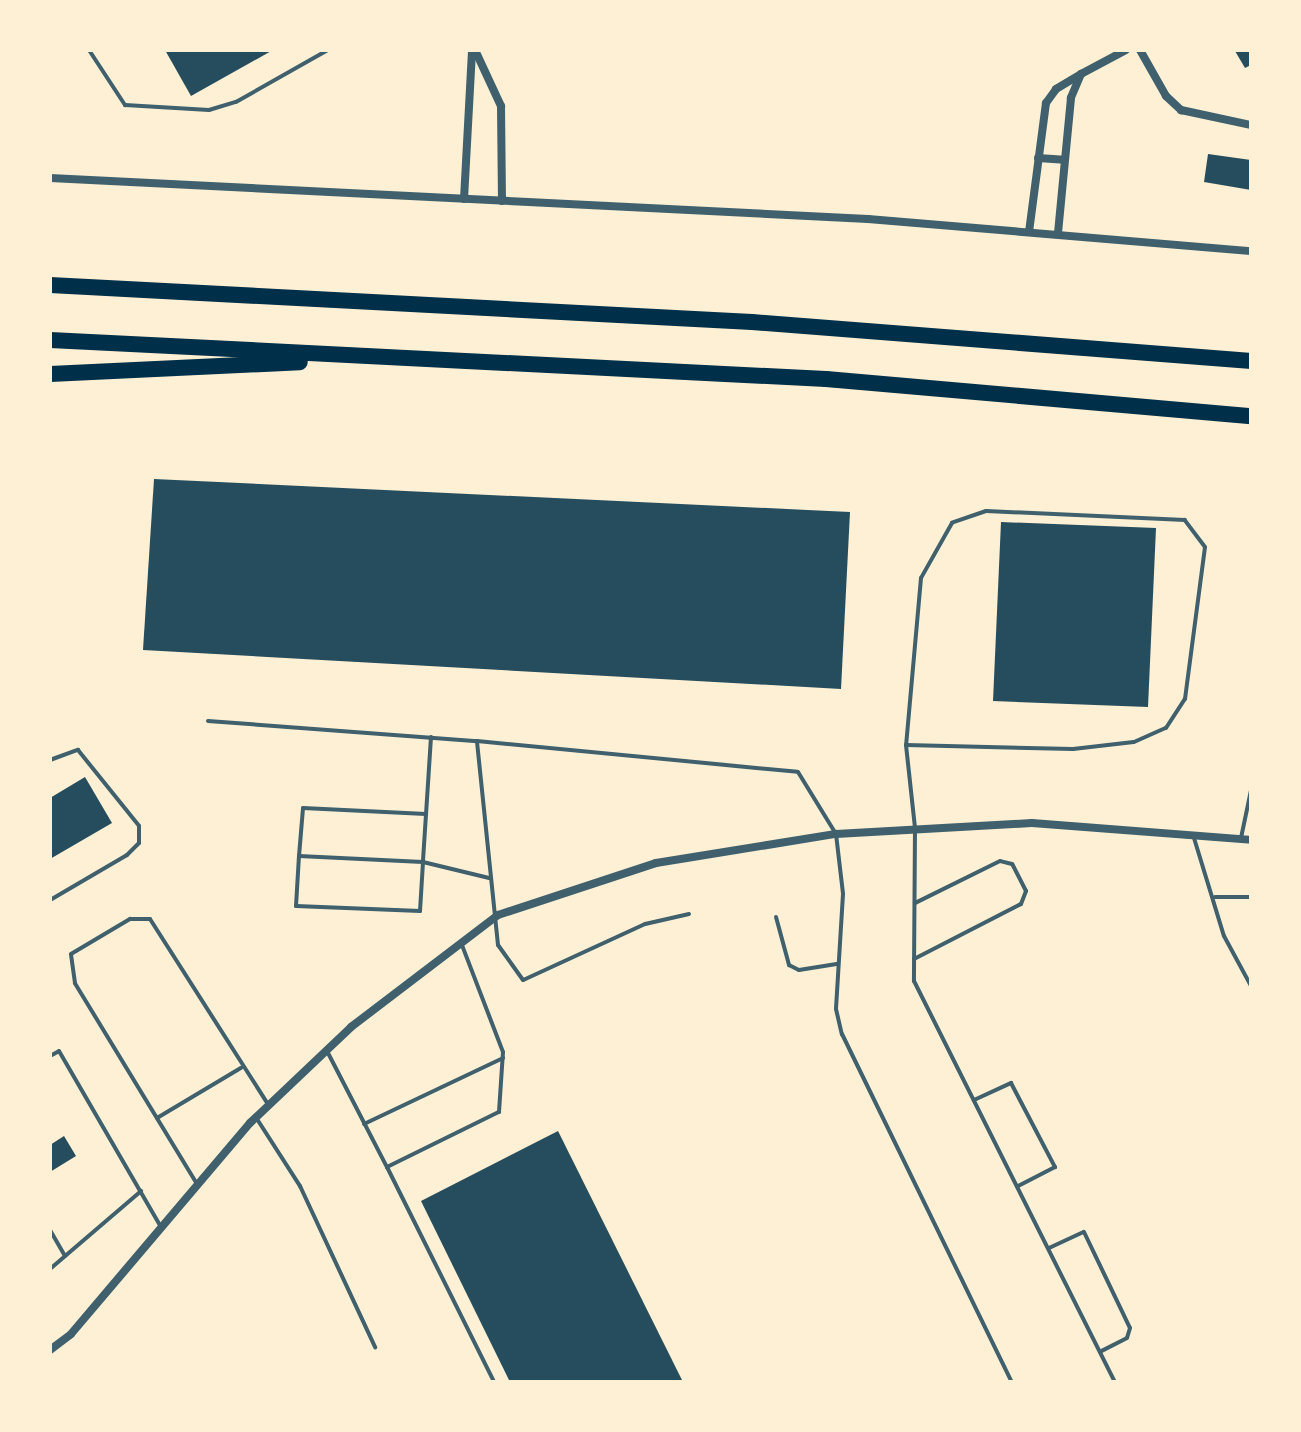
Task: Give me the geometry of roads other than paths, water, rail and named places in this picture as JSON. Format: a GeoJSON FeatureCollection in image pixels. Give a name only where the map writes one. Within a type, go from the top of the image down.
{"type":"FeatureCollection","features":[{"type":"Feature","properties":{"kind":"highway"},"geometry":{"type":"LineString","coordinates":[[50,285],[894,331],[1251,361]]}},
{"type":"Feature","properties":{"kind":"highway"},"geometry":{"type":"LineString","coordinates":[[50,340],[826,379],[1251,416]]}},
{"type":"Feature","properties":{"kind":"highway"},"geometry":{"type":"LineString","coordinates":[[50,374],[400,358]]}},
{"type":"Feature","properties":{"kind":"street"},"geometry":{"type":"LineString","coordinates":[[464,199],[474,50]]}},
{"type":"Feature","properties":{"kind":"street"},"geometry":{"type":"LineString","coordinates":[[474,50],[501,106],[502,201]]}},
{"type":"Feature","properties":{"kind":"street"},"geometry":{"type":"LineString","coordinates":[[1029,232],[1046,103],[1056,89],[1126,50]]}},
{"type":"Feature","properties":{"kind":"street"},"geometry":{"type":"LineString","coordinates":[[1140,50],[1166,96],[1181,110],[1251,125]]}},
{"type":"Feature","properties":{"kind":"street"},"geometry":{"type":"LineString","coordinates":[[1058,234],[1071,98],[1081,74]]}},
{"type":"Feature","properties":{"kind":"street"},"geometry":{"type":"LineString","coordinates":[[1038,158],[1064,160]]}},
{"type":"Feature","properties":{"kind":"street"},"geometry":{"type":"LineString","coordinates":[[50,178],[1029,232],[1251,251]]}},
{"type":"Feature","properties":{"kind":"street"},"geometry":{"type":"LineString","coordinates":[[50,1350],[71,1334],[256,1117],[326,1051],[498,915],[656,863],[836,834],[1032,823],[1192,832],[1251,840]]}},
{"type":"Feature","properties":{"kind":"lane"},"geometry":{"type":"LineString","coordinates":[[89,50],[125,105],[209,110],[236,102],[328,50]]}},
{"type":"Feature","properties":{"kind":"lane"},"geometry":{"type":"LineString","coordinates":[[906,745],[1073,749],[1134,742],[1166,728],[1185,699],[1205,547],[1185,520],[986,511],[952,523],[921,578],[906,745],[915,828],[914,981],[1115,1382]]}},
{"type":"Feature","properties":{"kind":"lane"},"geometry":{"type":"LineString","coordinates":[[208,721],[431,737],[798,772],[836,834],[843,894],[837,964],[842,1034],[1012,1382]]}},
{"type":"Feature","properties":{"kind":"lane"},"geometry":{"type":"LineString","coordinates":[[426,814],[303,808],[296,906],[420,911],[431,737]]}},
{"type":"Feature","properties":{"kind":"lane"},"geometry":{"type":"LineString","coordinates":[[477,741],[489,878],[498,915],[498,945],[523,980],[645,924],[689,914]]}},
{"type":"Feature","properties":{"kind":"lane"},"geometry":{"type":"LineString","coordinates":[[50,760],[78,750],[139,826],[139,843],[127,855],[50,900]]}},
{"type":"Feature","properties":{"kind":"lane"},"geometry":{"type":"LineString","coordinates":[[1241,838],[1251,790]]}},
{"type":"Feature","properties":{"kind":"lane"},"geometry":{"type":"LineString","coordinates":[[1192,832],[1215,897],[1224,936],[1251,986]]}},
{"type":"Feature","properties":{"kind":"lane"},"geometry":{"type":"LineString","coordinates":[[299,856],[423,862],[489,878]]}},
{"type":"Feature","properties":{"kind":"lane"},"geometry":{"type":"LineString","coordinates":[[914,959],[1021,904],[1026,891],[1012,864],[1000,861],[915,903]]}},
{"type":"Feature","properties":{"kind":"lane"},"geometry":{"type":"LineString","coordinates":[[1215,897],[1251,897]]}},
{"type":"Feature","properties":{"kind":"lane"},"geometry":{"type":"LineString","coordinates":[[776,917],[789,965],[799,970],[837,964]]}},
{"type":"Feature","properties":{"kind":"lane"},"geometry":{"type":"LineString","coordinates":[[198,1185],[75,983],[71,954],[130,919],[150,919],[241,1068],[269,1105]]}},
{"type":"Feature","properties":{"kind":"lane"},"geometry":{"type":"LineString","coordinates":[[387,1167],[499,1112],[503,1058],[462,942]]}},
{"type":"Feature","properties":{"kind":"lane"},"geometry":{"type":"LineString","coordinates":[[50,1056],[59,1051],[161,1227]]}},
{"type":"Feature","properties":{"kind":"lane"},"geometry":{"type":"LineString","coordinates":[[326,1051],[494,1382]]}},
{"type":"Feature","properties":{"kind":"lane"},"geometry":{"type":"LineString","coordinates":[[364,1124],[503,1058]]}},
{"type":"Feature","properties":{"kind":"lane"},"geometry":{"type":"LineString","coordinates":[[157,1118],[241,1068]]}},
{"type":"Feature","properties":{"kind":"lane"},"geometry":{"type":"LineString","coordinates":[[974,1100],[1011,1083],[1055,1167],[1018,1186]]}},
{"type":"Feature","properties":{"kind":"lane"},"geometry":{"type":"LineString","coordinates":[[256,1117],[300,1186],[375,1347]]}},
{"type":"Feature","properties":{"kind":"lane"},"geometry":{"type":"LineString","coordinates":[[50,1269],[141,1191]]}},
{"type":"Feature","properties":{"kind":"lane"},"geometry":{"type":"LineString","coordinates":[[50,1230],[65,1256]]}},
{"type":"Feature","properties":{"kind":"lane"},"geometry":{"type":"LineString","coordinates":[[1049,1248],[1084,1232],[1130,1328],[1127,1338],[1100,1352]]}}]}
